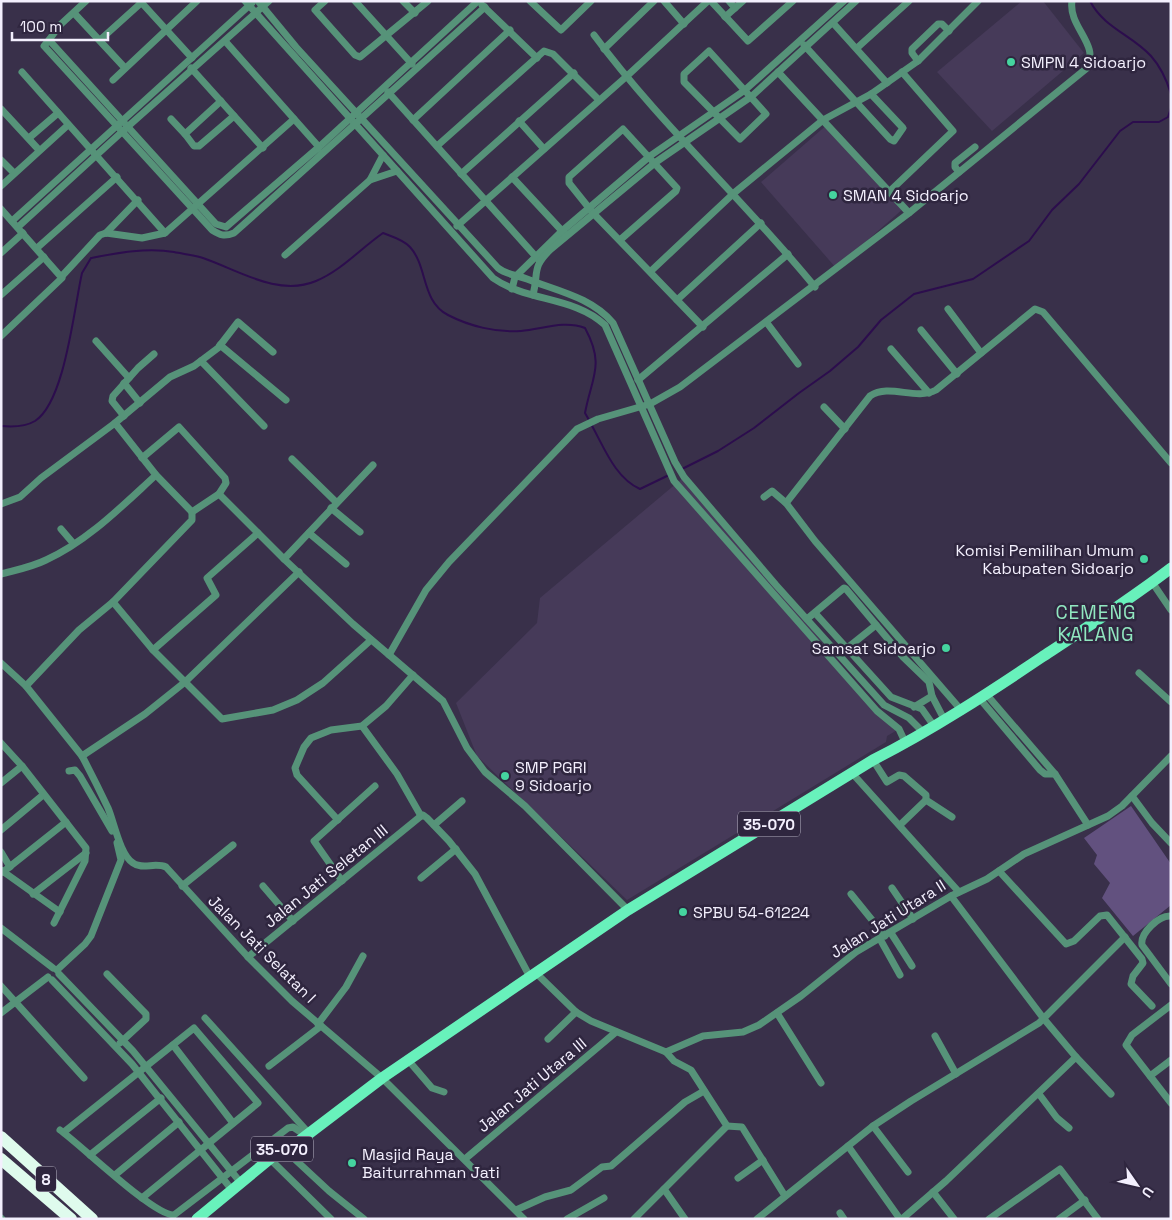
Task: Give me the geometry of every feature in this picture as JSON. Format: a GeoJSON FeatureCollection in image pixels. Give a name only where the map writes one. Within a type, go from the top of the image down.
{"type":"FeatureCollection","features":[{"type":"Feature","properties":{"kind":"highway","name":"8"},"geometry":{"type":"LineString","coordinates":[[1,1137],[92,1219]]}},
{"type":"Feature","properties":{"kind":"highway","name":"8"},"geometry":{"type":"LineString","coordinates":[[1,1160],[71,1219]]}},
{"type":"Feature","properties":{"kind":"main road","name":"35-070"},"geometry":{"type":"LineString","coordinates":[[286,1151],[382,1078],[628,910],[873,760],[906,744],[983,697],[1171,568]]}},
{"type":"Feature","properties":{"kind":"main road","name":"35-070"},"geometry":{"type":"LineString","coordinates":[[204,1219],[304,1132],[365,1087],[371,1086]]}},
{"type":"Feature","properties":{"kind":"main road"},"geometry":{"type":"LineString","coordinates":[[273,1159],[286,1151]]}},
{"type":"Feature","properties":{"kind":"main road","name":"35-070"},"geometry":{"type":"LineString","coordinates":[[197,1219],[236,1186],[273,1159]]}},
{"type":"Feature","properties":{"kind":"main road","name":"35-070"},"geometry":{"type":"LineString","coordinates":[[187,1219],[198,1209],[214,1205]]}},
{"type":"Feature","properties":{"kind":"street"},"geometry":{"type":"LineString","coordinates":[[86,1],[60,25],[49,40],[196,207],[212,230],[221,235],[234,233],[352,120]]}},
{"type":"Feature","properties":{"kind":"street"},"geometry":{"type":"LineString","coordinates":[[325,1],[315,10],[356,56],[362,56],[387,37],[428,1]]}},
{"type":"Feature","properties":{"kind":"street"},"geometry":{"type":"LineString","coordinates":[[355,1],[416,68]]}},
{"type":"Feature","properties":{"kind":"street"},"geometry":{"type":"LineString","coordinates":[[403,1],[415,13]]}},
{"type":"Feature","properties":{"kind":"street"},"geometry":{"type":"LineString","coordinates":[[358,115],[410,62],[478,1],[510,30],[536,58]]}},
{"type":"Feature","properties":{"kind":"street"},"geometry":{"type":"LineString","coordinates":[[534,2],[561,30],[591,1]]}},
{"type":"Feature","properties":{"kind":"street"},"geometry":{"type":"LineString","coordinates":[[604,49],[654,1]]}},
{"type":"Feature","properties":{"kind":"street"},"geometry":{"type":"LineString","coordinates":[[664,1],[684,24]]}},
{"type":"Feature","properties":{"kind":"street"},"geometry":{"type":"LineString","coordinates":[[453,235],[512,177],[709,1],[748,41],[793,1]]}},
{"type":"Feature","properties":{"kind":"street"},"geometry":{"type":"LineString","coordinates":[[729,1],[735,8]]}},
{"type":"Feature","properties":{"kind":"street"},"geometry":{"type":"LineString","coordinates":[[725,16],[743,1]]}},
{"type":"Feature","properties":{"kind":"street"},"geometry":{"type":"LineString","coordinates":[[653,159],[685,141],[717,115],[844,1]]}},
{"type":"Feature","properties":{"kind":"street"},"geometry":{"type":"LineString","coordinates":[[512,289],[516,277],[564,233],[680,135],[752,96],[807,48],[856,1]]}},
{"type":"Feature","properties":{"kind":"street"},"geometry":{"type":"LineString","coordinates":[[857,48],[909,1]]}},
{"type":"Feature","properties":{"kind":"street"},"geometry":{"type":"LineString","coordinates":[[389,655],[426,590],[443,569],[581,426],[598,418],[650,404],[680,387],[815,287],[1087,68],[1092,60],[1092,54],[1072,17],[1072,1]]}},
{"type":"Feature","properties":{"kind":"street"},"geometry":{"type":"LineString","coordinates":[[100,40],[140,2],[166,31],[190,64],[221,101],[263,148]]}},
{"type":"Feature","properties":{"kind":"street"},"geometry":{"type":"LineString","coordinates":[[651,271],[734,193],[823,120],[871,94],[918,60],[949,31],[974,2]]}},
{"type":"Feature","properties":{"kind":"street"},"geometry":{"type":"LineString","coordinates":[[113,80],[193,3]]}},
{"type":"Feature","properties":{"kind":"street"},"geometry":{"type":"LineString","coordinates":[[190,64],[225,41],[256,5]]}},
{"type":"Feature","properties":{"kind":"street"},"geometry":{"type":"LineString","coordinates":[[12,221],[94,152],[256,5]]}},
{"type":"Feature","properties":{"kind":"street"},"geometry":{"type":"LineString","coordinates":[[256,5],[282,31],[450,218],[498,268],[516,277],[577,297],[602,310],[613,323],[641,407],[674,481],[877,711],[899,728],[906,744]]}},
{"type":"Feature","properties":{"kind":"street"},"geometry":{"type":"LineString","coordinates":[[256,5],[352,120],[488,274],[512,289],[577,307],[597,318],[608,330],[624,355]]}},
{"type":"Feature","properties":{"kind":"street"},"geometry":{"type":"LineString","coordinates":[[196,207],[221,227],[229,226],[318,147],[388,92],[485,7]]}},
{"type":"Feature","properties":{"kind":"street"},"geometry":{"type":"LineString","coordinates":[[74,13],[125,68]]}},
{"type":"Feature","properties":{"kind":"street"},"geometry":{"type":"LineString","coordinates":[[833,23],[887,83]]}},
{"type":"Feature","properties":{"kind":"street"},"geometry":{"type":"LineString","coordinates":[[918,60],[912,53],[912,49],[938,24],[942,24],[949,31]]}},
{"type":"Feature","properties":{"kind":"street"},"geometry":{"type":"LineString","coordinates":[[413,120],[510,30]]}},
{"type":"Feature","properties":{"kind":"street"},"geometry":{"type":"LineString","coordinates":[[594,35],[627,76],[761,223],[815,287]]}},
{"type":"Feature","properties":{"kind":"street"},"geometry":{"type":"LineString","coordinates":[[225,41],[318,147]]}},
{"type":"Feature","properties":{"kind":"street"},"geometry":{"type":"LineString","coordinates":[[801,41],[890,139],[894,140],[903,128],[871,94]]}},
{"type":"Feature","properties":{"kind":"street"},"geometry":{"type":"LineString","coordinates":[[437,146],[544,51],[553,54],[599,100]]}},
{"type":"Feature","properties":{"kind":"street"},"geometry":{"type":"LineString","coordinates":[[706,52],[711,52],[745,90],[766,114],[740,139],[736,138],[682,78],[706,52]]}},
{"type":"Feature","properties":{"kind":"street"},"geometry":{"type":"LineString","coordinates":[[22,72],[68,125],[138,200],[165,234]]}},
{"type":"Feature","properties":{"kind":"street"},"geometry":{"type":"LineString","coordinates":[[778,72],[909,213]]}},
{"type":"Feature","properties":{"kind":"street"},"geometry":{"type":"LineString","coordinates":[[890,192],[953,131],[902,72]]}},
{"type":"Feature","properties":{"kind":"street"},"geometry":{"type":"LineString","coordinates":[[461,174],[574,73]]}},
{"type":"Feature","properties":{"kind":"street"},"geometry":{"type":"LineString","coordinates":[[388,92],[537,258],[533,295]]}},
{"type":"Feature","properties":{"kind":"street"},"geometry":{"type":"LineString","coordinates":[[185,134],[221,101]]}},
{"type":"Feature","properties":{"kind":"street"},"geometry":{"type":"LineString","coordinates":[[1,109],[40,150]]}},
{"type":"Feature","properties":{"kind":"street"},"geometry":{"type":"LineString","coordinates":[[29,138],[58,113]]}},
{"type":"Feature","properties":{"kind":"street"},"geometry":{"type":"LineString","coordinates":[[171,119],[194,146],[199,146],[234,116]]}},
{"type":"Feature","properties":{"kind":"street"},"geometry":{"type":"LineString","coordinates":[[106,233],[142,238],[165,234],[294,119]]}},
{"type":"Feature","properties":{"kind":"street"},"geometry":{"type":"LineString","coordinates":[[519,121],[544,149]]}},
{"type":"Feature","properties":{"kind":"street"},"geometry":{"type":"LineString","coordinates":[[1,186],[68,125]]}},
{"type":"Feature","properties":{"kind":"street"},"geometry":{"type":"LineString","coordinates":[[620,240],[676,191],[675,185],[625,130],[621,130],[569,176],[569,183],[591,210],[703,327]]}},
{"type":"Feature","properties":{"kind":"street"},"geometry":{"type":"LineString","coordinates":[[959,172],[955,167],[955,163],[975,147]]}},
{"type":"Feature","properties":{"kind":"street"},"geometry":{"type":"LineString","coordinates":[[1,253],[94,152]]}},
{"type":"Feature","properties":{"kind":"street"},"geometry":{"type":"LineString","coordinates":[[286,255],[370,180],[383,155]]}},
{"type":"Feature","properties":{"kind":"street"},"geometry":{"type":"LineString","coordinates":[[1,160],[14,174]]}},
{"type":"Feature","properties":{"kind":"street"},"geometry":{"type":"LineString","coordinates":[[370,180],[396,171]]}},
{"type":"Feature","properties":{"kind":"street"},"geometry":{"type":"LineString","coordinates":[[37,248],[117,177]]}},
{"type":"Feature","properties":{"kind":"street"},"geometry":{"type":"LineString","coordinates":[[512,177],[564,233]]}},
{"type":"Feature","properties":{"kind":"street"},"geometry":{"type":"LineString","coordinates":[[1,336],[61,281],[62,276],[91,242],[106,233],[138,200]]}},
{"type":"Feature","properties":{"kind":"street"},"geometry":{"type":"LineString","coordinates":[[2,212],[21,230],[62,276]]}},
{"type":"Feature","properties":{"kind":"street"},"geometry":{"type":"LineString","coordinates":[[443,224],[450,218]]}},
{"type":"Feature","properties":{"kind":"street"},"geometry":{"type":"LineString","coordinates":[[677,300],[761,223]]}},
{"type":"Feature","properties":{"kind":"street"},"geometry":{"type":"LineString","coordinates":[[638,380],[788,254]]}},
{"type":"Feature","properties":{"kind":"street"},"geometry":{"type":"LineString","coordinates":[[1,296],[44,257]]}},
{"type":"Feature","properties":{"kind":"street"},"geometry":{"type":"LineString","coordinates":[[948,309],[981,353]]}},
{"type":"Feature","properties":{"kind":"street"},"geometry":{"type":"LineString","coordinates":[[786,503],[866,400],[877,392],[918,395],[930,393],[957,374],[1035,309],[1039,310],[1171,463]]}},
{"type":"Feature","properties":{"kind":"street"},"geometry":{"type":"LineString","coordinates":[[1,504],[20,497],[124,416],[170,377],[201,361],[220,345],[238,322],[273,352]]}},
{"type":"Feature","properties":{"kind":"street"},"geometry":{"type":"LineString","coordinates":[[767,323],[798,364]]}},
{"type":"Feature","properties":{"kind":"street"},"geometry":{"type":"LineString","coordinates":[[921,330],[957,374]]}},
{"type":"Feature","properties":{"kind":"street"},"geometry":{"type":"LineString","coordinates":[[96,341],[140,403]]}},
{"type":"Feature","properties":{"kind":"street"},"geometry":{"type":"LineString","coordinates":[[220,345],[286,400]]}},
{"type":"Feature","properties":{"kind":"street"},"geometry":{"type":"LineString","coordinates":[[891,349],[930,393]]}},
{"type":"Feature","properties":{"kind":"street"},"geometry":{"type":"LineString","coordinates":[[124,416],[112,399],[126,381],[154,354]]}},
{"type":"Feature","properties":{"kind":"street"},"geometry":{"type":"LineString","coordinates":[[201,361],[264,426]]}},
{"type":"Feature","properties":{"kind":"street"},"geometry":{"type":"LineString","coordinates":[[631,373],[638,380],[675,462],[684,477],[776,585],[884,705],[908,718],[924,733]]}},
{"type":"Feature","properties":{"kind":"street"},"geometry":{"type":"LineString","coordinates":[[824,407],[845,429]]}},
{"type":"Feature","properties":{"kind":"street"},"geometry":{"type":"LineString","coordinates":[[26,686],[79,630],[113,602],[192,520],[192,512],[156,475],[115,423]]}},
{"type":"Feature","properties":{"kind":"street"},"geometry":{"type":"LineString","coordinates":[[142,458],[179,427],[225,478],[226,483],[219,494],[192,512]]}},
{"type":"Feature","properties":{"kind":"street"},"geometry":{"type":"LineString","coordinates":[[292,459],[360,532]]}},
{"type":"Feature","properties":{"kind":"street"},"geometry":{"type":"LineString","coordinates":[[284,559],[373,465]]}},
{"type":"Feature","properties":{"kind":"street"},"geometry":{"type":"LineString","coordinates":[[1,574],[46,560],[73,544],[112,515],[156,475]]}},
{"type":"Feature","properties":{"kind":"street"},"geometry":{"type":"LineString","coordinates":[[764,497],[772,491],[786,503],[815,541],[962,710]]}},
{"type":"Feature","properties":{"kind":"street"},"geometry":{"type":"LineString","coordinates":[[219,494],[284,559],[371,640],[443,701],[467,748],[485,772],[526,806],[628,910]]}},
{"type":"Feature","properties":{"kind":"street"},"geometry":{"type":"LineString","coordinates":[[694,504],[702,498]]}},
{"type":"Feature","properties":{"kind":"street"},"geometry":{"type":"LineString","coordinates":[[61,529],[73,544]]}},
{"type":"Feature","properties":{"kind":"street"},"geometry":{"type":"LineString","coordinates":[[153,650],[216,595],[208,578],[258,533]]}},
{"type":"Feature","properties":{"kind":"street"},"geometry":{"type":"LineString","coordinates":[[309,533],[346,564]]}},
{"type":"Feature","properties":{"kind":"street"},"geometry":{"type":"LineString","coordinates":[[1,663],[26,686],[82,756],[145,714],[185,682],[299,572]]}},
{"type":"Feature","properties":{"kind":"street"},"geometry":{"type":"LineString","coordinates":[[1152,582],[1171,610]]}},
{"type":"Feature","properties":{"kind":"street"},"geometry":{"type":"LineString","coordinates":[[770,590],[776,585]]}},
{"type":"Feature","properties":{"kind":"street"},"geometry":{"type":"LineString","coordinates":[[804,630],[815,613],[844,588],[849,591],[903,656],[928,682],[940,724]]}},
{"type":"Feature","properties":{"kind":"street"},"geometry":{"type":"LineString","coordinates":[[113,602],[153,650],[222,719],[273,710],[305,696],[323,683],[371,640]]}},
{"type":"Feature","properties":{"kind":"street"},"geometry":{"type":"LineString","coordinates":[[815,613],[891,697],[923,710],[940,724]]}},
{"type":"Feature","properties":{"kind":"street"},"geometry":{"type":"LineString","coordinates":[[846,649],[876,624]]}},
{"type":"Feature","properties":{"kind":"street"},"geometry":{"type":"LineString","coordinates":[[1138,673],[1171,702]]}},
{"type":"Feature","properties":{"kind":"street"},"geometry":{"type":"LineString","coordinates":[[338,820],[297,775],[295,768],[304,747],[311,738],[331,730],[362,726],[386,706],[413,675]]}},
{"type":"Feature","properties":{"kind":"street"},"geometry":{"type":"LineString","coordinates":[[914,707],[932,696]]}},
{"type":"Feature","properties":{"kind":"street"},"geometry":{"type":"LineString","coordinates":[[983,697],[1055,774],[1088,824]]}},
{"type":"Feature","properties":{"kind":"street"},"geometry":{"type":"LineString","coordinates":[[362,726],[397,774],[421,816],[424,815],[434,825],[475,874],[533,975],[576,1012],[616,1032],[666,1052],[674,1061],[691,1070],[726,1126]]}},
{"type":"Feature","properties":{"kind":"street"},"geometry":{"type":"LineString","coordinates":[[1,743],[22,766],[43,795],[83,843],[86,853],[86,861],[54,923]]}},
{"type":"Feature","properties":{"kind":"street","name":"Jalan Jati Selatan I"},"geometry":{"type":"LineString","coordinates":[[82,756],[108,809],[128,859],[134,864],[157,864],[166,867],[248,957],[320,1025],[382,1078],[524,1219]]}},
{"type":"Feature","properties":{"kind":"street","name":"Jalan Jati Utara II"},"geometry":{"type":"LineString","coordinates":[[666,1052],[703,1036],[743,1032],[777,1014],[851,956],[951,896],[1024,854],[1108,816],[1132,796],[1171,756]]}},
{"type":"Feature","properties":{"kind":"street"},"geometry":{"type":"LineString","coordinates":[[873,760],[887,782],[899,775],[904,776],[926,795],[926,800],[952,818]]}},
{"type":"Feature","properties":{"kind":"street"},"geometry":{"type":"LineString","coordinates":[[1,783],[22,766]]}},
{"type":"Feature","properties":{"kind":"street"},"geometry":{"type":"LineString","coordinates":[[49,977],[56,979],[56,970],[86,944],[91,936],[121,860],[115,837],[98,805],[75,770],[69,771]]}},
{"type":"Feature","properties":{"kind":"street"},"geometry":{"type":"LineString","coordinates":[[852,773],[959,892]]}},
{"type":"Feature","properties":{"kind":"street"},"geometry":{"type":"LineString","coordinates":[[342,881],[314,841],[375,786]]}},
{"type":"Feature","properties":{"kind":"street"},"geometry":{"type":"LineString","coordinates":[[1,830],[43,795]]}},
{"type":"Feature","properties":{"kind":"street"},"geometry":{"type":"LineString","coordinates":[[1132,796],[1154,825],[1171,843]]}},
{"type":"Feature","properties":{"kind":"street"},"geometry":{"type":"LineString","coordinates":[[900,825],[926,800]]}},
{"type":"Feature","properties":{"kind":"street"},"geometry":{"type":"LineString","coordinates":[[434,825],[462,801]]}},
{"type":"Feature","properties":{"kind":"street","name":"Jalan Jati Seletan III"},"geometry":{"type":"LineString","coordinates":[[248,957],[421,816]]}},
{"type":"Feature","properties":{"kind":"street"},"geometry":{"type":"LineString","coordinates":[[60,912],[2,871],[10,867],[66,822]]}},
{"type":"Feature","properties":{"kind":"street"},"geometry":{"type":"LineString","coordinates":[[182,886],[233,845]]}},
{"type":"Feature","properties":{"kind":"street"},"geometry":{"type":"LineString","coordinates":[[421,878],[456,850]]}},
{"type":"Feature","properties":{"kind":"street"},"geometry":{"type":"LineString","coordinates":[[1,852],[10,867]]}},
{"type":"Feature","properties":{"kind":"street"},"geometry":{"type":"LineString","coordinates":[[33,894],[86,853]]}},
{"type":"Feature","properties":{"kind":"street"},"geometry":{"type":"LineString","coordinates":[[999,870],[1063,943],[1069,944],[1100,916],[1105,914],[1143,961],[1130,980],[1130,984],[1152,1006]]}},
{"type":"Feature","properties":{"kind":"street"},"geometry":{"type":"LineString","coordinates":[[263,886],[293,921]]}},
{"type":"Feature","properties":{"kind":"street"},"geometry":{"type":"LineString","coordinates":[[892,888],[913,919]]}},
{"type":"Feature","properties":{"kind":"street"},"geometry":{"type":"LineString","coordinates":[[851,894],[912,966]]}},
{"type":"Feature","properties":{"kind":"street"},"geometry":{"type":"LineString","coordinates":[[951,896],[1044,1019],[1111,1094]]}},
{"type":"Feature","properties":{"kind":"street"},"geometry":{"type":"LineString","coordinates":[[1171,916],[1162,918],[1145,932],[1141,940],[1142,945],[1171,984]]}},
{"type":"Feature","properties":{"kind":"street"},"geometry":{"type":"LineString","coordinates":[[1,928],[45,964],[56,970],[124,1040],[230,1171],[236,1186]]}},
{"type":"Feature","properties":{"kind":"street"},"geometry":{"type":"LineString","coordinates":[[885,936],[900,975]]}},
{"type":"Feature","properties":{"kind":"street"},"geometry":{"type":"LineString","coordinates":[[758,1219],[767,1216],[786,1196],[873,1126],[1031,1029],[1044,1019],[1125,937]]}},
{"type":"Feature","properties":{"kind":"street"},"geometry":{"type":"LineString","coordinates":[[269,1066],[320,1025],[346,987],[363,956]]}},
{"type":"Feature","properties":{"kind":"street"},"geometry":{"type":"LineString","coordinates":[[45,964],[49,977],[140,1073],[222,1177],[236,1186]]}},
{"type":"Feature","properties":{"kind":"street"},"geometry":{"type":"LineString","coordinates":[[107,974],[146,1014],[146,1019],[116,1048]]}},
{"type":"Feature","properties":{"kind":"street"},"geometry":{"type":"LineString","coordinates":[[1,1013],[49,977]]}},
{"type":"Feature","properties":{"kind":"street"},"geometry":{"type":"LineString","coordinates":[[1,986],[84,1078]]}},
{"type":"Feature","properties":{"kind":"street"},"geometry":{"type":"LineString","coordinates":[[1171,1005],[1127,1041],[1128,1048],[1171,1103]]}},
{"type":"Feature","properties":{"kind":"street"},"geometry":{"type":"LineString","coordinates":[[548,1039],[576,1012]]}},
{"type":"Feature","properties":{"kind":"street"},"geometry":{"type":"LineString","coordinates":[[777,1014],[821,1083]]}},
{"type":"Feature","properties":{"kind":"street"},"geometry":{"type":"LineString","coordinates":[[205,1018],[304,1132]]}},
{"type":"Feature","properties":{"kind":"street"},"geometry":{"type":"LineString","coordinates":[[142,1198],[258,1103],[194,1028],[147,1068],[62,1131],[142,1198],[160,1212],[174,1216],[222,1177],[288,1128],[293,1127],[304,1132]]}},
{"type":"Feature","properties":{"kind":"street","name":"Jalan Jati Utara III"},"geometry":{"type":"LineString","coordinates":[[465,1159],[616,1032]]}},
{"type":"Feature","properties":{"kind":"street"},"geometry":{"type":"LineString","coordinates":[[935,1036],[956,1074]]}},
{"type":"Feature","properties":{"kind":"street"},"geometry":{"type":"LineString","coordinates":[[173,1045],[233,1123]]}},
{"type":"Feature","properties":{"kind":"street"},"geometry":{"type":"LineString","coordinates":[[848,1146],[901,1219],[934,1192],[1040,1094],[1076,1057]]}},
{"type":"Feature","properties":{"kind":"street"},"geometry":{"type":"LineString","coordinates":[[408,1060],[432,1088],[444,1092]]}},
{"type":"Feature","properties":{"kind":"street"},"geometry":{"type":"LineString","coordinates":[[1150,1076],[1171,1060]]}},
{"type":"Feature","properties":{"kind":"street"},"geometry":{"type":"LineString","coordinates":[[516,1210],[544,1197],[571,1190],[602,1167],[611,1166],[679,1107],[704,1091]]}},
{"type":"Feature","properties":{"kind":"street"},"geometry":{"type":"LineString","coordinates":[[1040,1094],[1057,1118],[1069,1128]]}},
{"type":"Feature","properties":{"kind":"street"},"geometry":{"type":"LineString","coordinates":[[90,1155],[160,1098]]}},
{"type":"Feature","properties":{"kind":"street"},"geometry":{"type":"LineString","coordinates":[[115,1175],[179,1122]]}},
{"type":"Feature","properties":{"kind":"street"},"geometry":{"type":"LineString","coordinates":[[726,1126],[742,1128],[786,1196]]}},
{"type":"Feature","properties":{"kind":"street"},"geometry":{"type":"LineString","coordinates":[[634,1219],[726,1126]]}},
{"type":"Feature","properties":{"kind":"street"},"geometry":{"type":"LineString","coordinates":[[873,1126],[908,1172]]}},
{"type":"Feature","properties":{"kind":"street"},"geometry":{"type":"LineString","coordinates":[[286,1151],[329,1191],[363,1219]]}},
{"type":"Feature","properties":{"kind":"street"},"geometry":{"type":"LineString","coordinates":[[273,1159],[331,1219]]}},
{"type":"Feature","properties":{"kind":"street"},"geometry":{"type":"LineString","coordinates":[[738,1178],[763,1160]]}},
{"type":"Feature","properties":{"kind":"street"},"geometry":{"type":"LineString","coordinates":[[989,1219],[1060,1169],[1098,1219]]}},
{"type":"Feature","properties":{"kind":"street"},"geometry":{"type":"LineString","coordinates":[[664,1189],[685,1219]]}},
{"type":"Feature","properties":{"kind":"street"},"geometry":{"type":"LineString","coordinates":[[934,1192],[954,1219]]}},
{"type":"Feature","properties":{"kind":"street"},"geometry":{"type":"LineString","coordinates":[[566,1219],[604,1198]]}},
{"type":"Feature","properties":{"kind":"street"},"geometry":{"type":"LineString","coordinates":[[1059,1219],[1084,1200]]}},
{"type":"Feature","properties":{"kind":"shaded area","name":"SMPN 4 Sidoarjo"},"geometry":{"type":"Polygon","coordinates":[[[1022,1],[1043,1],[1084,53],[992,131],[937,72],[1022,1]]]}},
{"type":"Feature","properties":{"kind":"shaded area","name":"SMAN 4 Sidoarjo"},"geometry":{"type":"Polygon","coordinates":[[[829,123],[904,208],[836,268],[761,182],[829,123]]]}},
{"type":"Feature","properties":{"kind":"shaded area"},"geometry":{"type":"Polygon","coordinates":[[[684,477],[875,705],[899,729],[887,736],[886,742],[627,900],[477,756],[456,703],[537,623],[540,598],[684,477]]]}},
{"type":"Feature","properties":{"kind":"shaded area"},"geometry":{"type":"Polygon","coordinates":[[[1131,806],[1171,864],[1171,905],[1133,936],[1102,898],[1110,883],[1094,864],[1097,855],[1084,838],[1131,806]]]}},
{"type":"Feature","properties":{"kind":"waterway"},"geometry":{"type":"LineString","coordinates":[[1090,1],[1110,25],[1135,42],[1151,56],[1163,74],[1171,94]]}},
{"type":"Feature","properties":{"kind":"waterway"},"geometry":{"type":"LineString","coordinates":[[682,469],[718,451],[754,428],[830,371],[858,347],[881,320],[914,294],[973,279],[1029,241],[1052,210],[1079,184],[1120,131],[1133,122],[1159,122],[1168,117],[1171,108]]}},
{"type":"Feature","properties":{"kind":"waterway"},"geometry":{"type":"LineString","coordinates":[[1,426],[23,425],[35,421],[45,411],[54,395],[67,353],[82,273],[91,258],[132,251],[164,251],[203,258],[244,275],[273,284],[287,286],[302,285],[316,281],[334,271],[383,233],[401,240],[410,247],[420,264],[433,301],[439,309],[456,319],[483,328],[502,331],[521,331],[561,325],[585,328],[591,341],[596,361],[585,413],[589,420]]}},
{"type":"Feature","properties":{"kind":"waterway"},"geometry":{"type":"LineString","coordinates":[[591,424],[611,461],[631,484],[640,489],[669,475]]}},
{"type":"Feature","properties":{"kind":"place","name":"SMPN 4 Sidoarjo"},"geometry":{"type":"Point","coordinates":[1011,62]}},
{"type":"Feature","properties":{"kind":"place","name":"SMAN 4 Sidoarjo"},"geometry":{"type":"Point","coordinates":[833,195]}},
{"type":"Feature","properties":{"kind":"place","name":"Komisi Pemilihan Umum Kabupaten Sidoarjo"},"geometry":{"type":"Point","coordinates":[1144,559]}},
{"type":"Feature","properties":{"kind":"place","name":"Samsat Sidoarjo"},"geometry":{"type":"Point","coordinates":[946,648]}},
{"type":"Feature","properties":{"kind":"place","name":"SMP PGRI 9 Sidoarjo"},"geometry":{"type":"Point","coordinates":[505,776]}},
{"type":"Feature","properties":{"kind":"place","name":"SPBU 54-61224"},"geometry":{"type":"Point","coordinates":[683,912]}},
{"type":"Feature","properties":{"kind":"place","name":"Masjid Raya Baiturrahman Jati"},"geometry":{"type":"Point","coordinates":[352,1163]}},
{"type":"Feature","properties":{"kind":"district","name":"CEMENG KALANG"},"geometry":{"type":"Point","coordinates":[1096,623]}}]}
